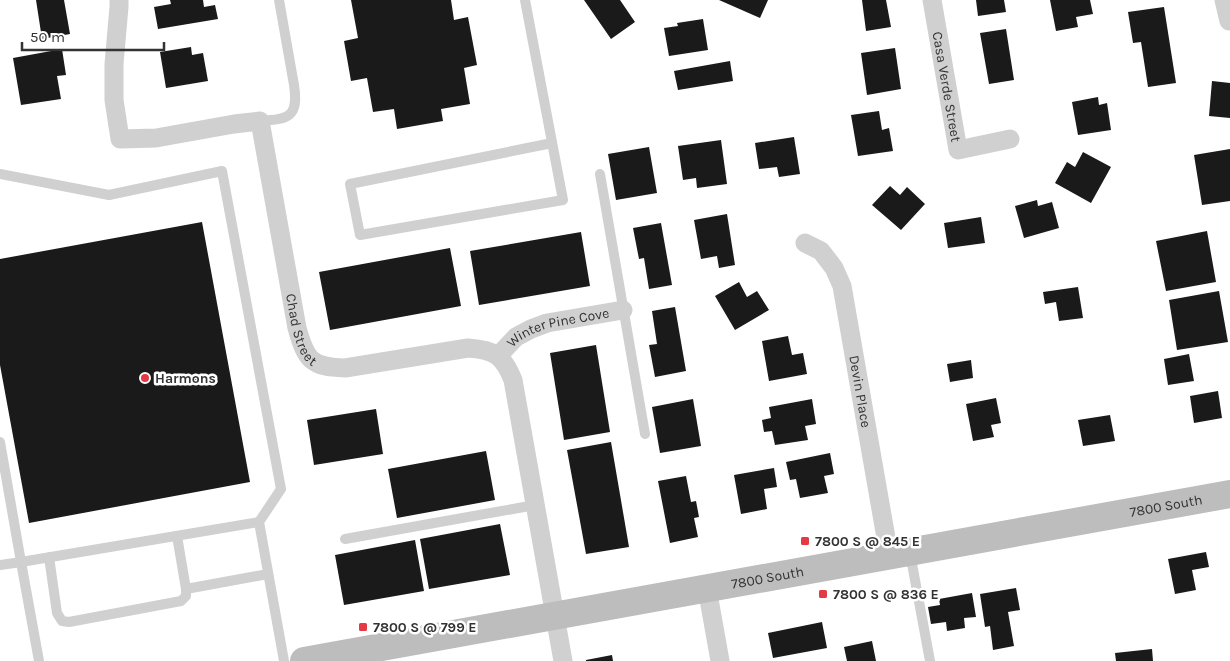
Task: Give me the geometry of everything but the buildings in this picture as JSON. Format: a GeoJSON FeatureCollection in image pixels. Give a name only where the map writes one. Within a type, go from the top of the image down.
{"type":"FeatureCollection","features":[{"type":"Feature","properties":{"kind":"main road","name":"7800 South"},"geometry":{"type":"LineString","coordinates":[[304,661],[337,658],[554,616],[1230,494]]}},
{"type":"Feature","properties":{"kind":"street"},"geometry":{"type":"LineString","coordinates":[[119,0],[114,64],[114,100],[120,139],[156,138],[260,121]]}},
{"type":"Feature","properties":{"kind":"street","name":"Casa Verde Street"},"geometry":{"type":"LineString","coordinates":[[932,0],[958,150],[1010,140]]}},
{"type":"Feature","properties":{"kind":"street"},"geometry":{"type":"LineString","coordinates":[[1224,0],[1229,21]]}},
{"type":"Feature","properties":{"kind":"street","name":"Chad Street"},"geometry":{"type":"LineString","coordinates":[[260,121],[297,328],[303,349],[312,361],[327,368],[346,368],[468,348],[483,349],[498,355]]}},
{"type":"Feature","properties":{"kind":"street","name":"Devin Place"},"geometry":{"type":"LineString","coordinates":[[805,243],[821,251],[834,268],[842,286],[899,553]]}},
{"type":"Feature","properties":{"kind":"street","name":"Winter Pine Cove"},"geometry":{"type":"LineString","coordinates":[[498,355],[516,337],[530,329],[547,323],[623,310]]}},
{"type":"Feature","properties":{"kind":"street"},"geometry":{"type":"LineString","coordinates":[[498,355],[508,367],[513,380],[562,661]]}},
{"type":"Feature","properties":{"kind":"street"},"geometry":{"type":"LineString","coordinates":[[707,588],[720,661]]}},
{"type":"Feature","properties":{"kind":"lane"},"geometry":{"type":"LineString","coordinates":[[260,121],[282,119],[290,116],[296,96],[278,0]]}},
{"type":"Feature","properties":{"kind":"lane"},"geometry":{"type":"LineString","coordinates":[[525,0],[563,200],[360,235],[350,184],[552,144]]}},
{"type":"Feature","properties":{"kind":"lane"},"geometry":{"type":"LineString","coordinates":[[0,174],[109,195],[222,171],[280,489],[259,522],[284,661]]}},
{"type":"Feature","properties":{"kind":"lane"},"geometry":{"type":"LineString","coordinates":[[600,174],[645,434]]}},
{"type":"Feature","properties":{"kind":"lane"},"geometry":{"type":"LineString","coordinates":[[0,442],[39,661]]}},
{"type":"Feature","properties":{"kind":"lane"},"geometry":{"type":"LineString","coordinates":[[345,539],[535,505]]}},
{"type":"Feature","properties":{"kind":"lane"},"geometry":{"type":"LineString","coordinates":[[0,565],[259,522]]}},
{"type":"Feature","properties":{"kind":"lane"},"geometry":{"type":"LineString","coordinates":[[49,557],[57,613],[62,621],[68,622],[181,602],[186,596],[186,589],[177,536]]}},
{"type":"Feature","properties":{"kind":"lane"},"geometry":{"type":"LineString","coordinates":[[899,553],[930,661]]}},
{"type":"Feature","properties":{"kind":"lane"},"geometry":{"type":"LineString","coordinates":[[186,589],[268,574]]}},
{"type":"Feature","properties":{"kind":"place","name":"Harmons"},"geometry":{"type":"Point","coordinates":[145,378]}},
{"type":"Feature","properties":{"kind":"place","name":"7800 S @ 845 E"},"geometry":{"type":"Point","coordinates":[805,541]}},
{"type":"Feature","properties":{"kind":"place","name":"7800 S @ 836 E"},"geometry":{"type":"Point","coordinates":[823,594]}},
{"type":"Feature","properties":{"kind":"place","name":"7800 S @ 799 E"},"geometry":{"type":"Point","coordinates":[363,627]}}]}
